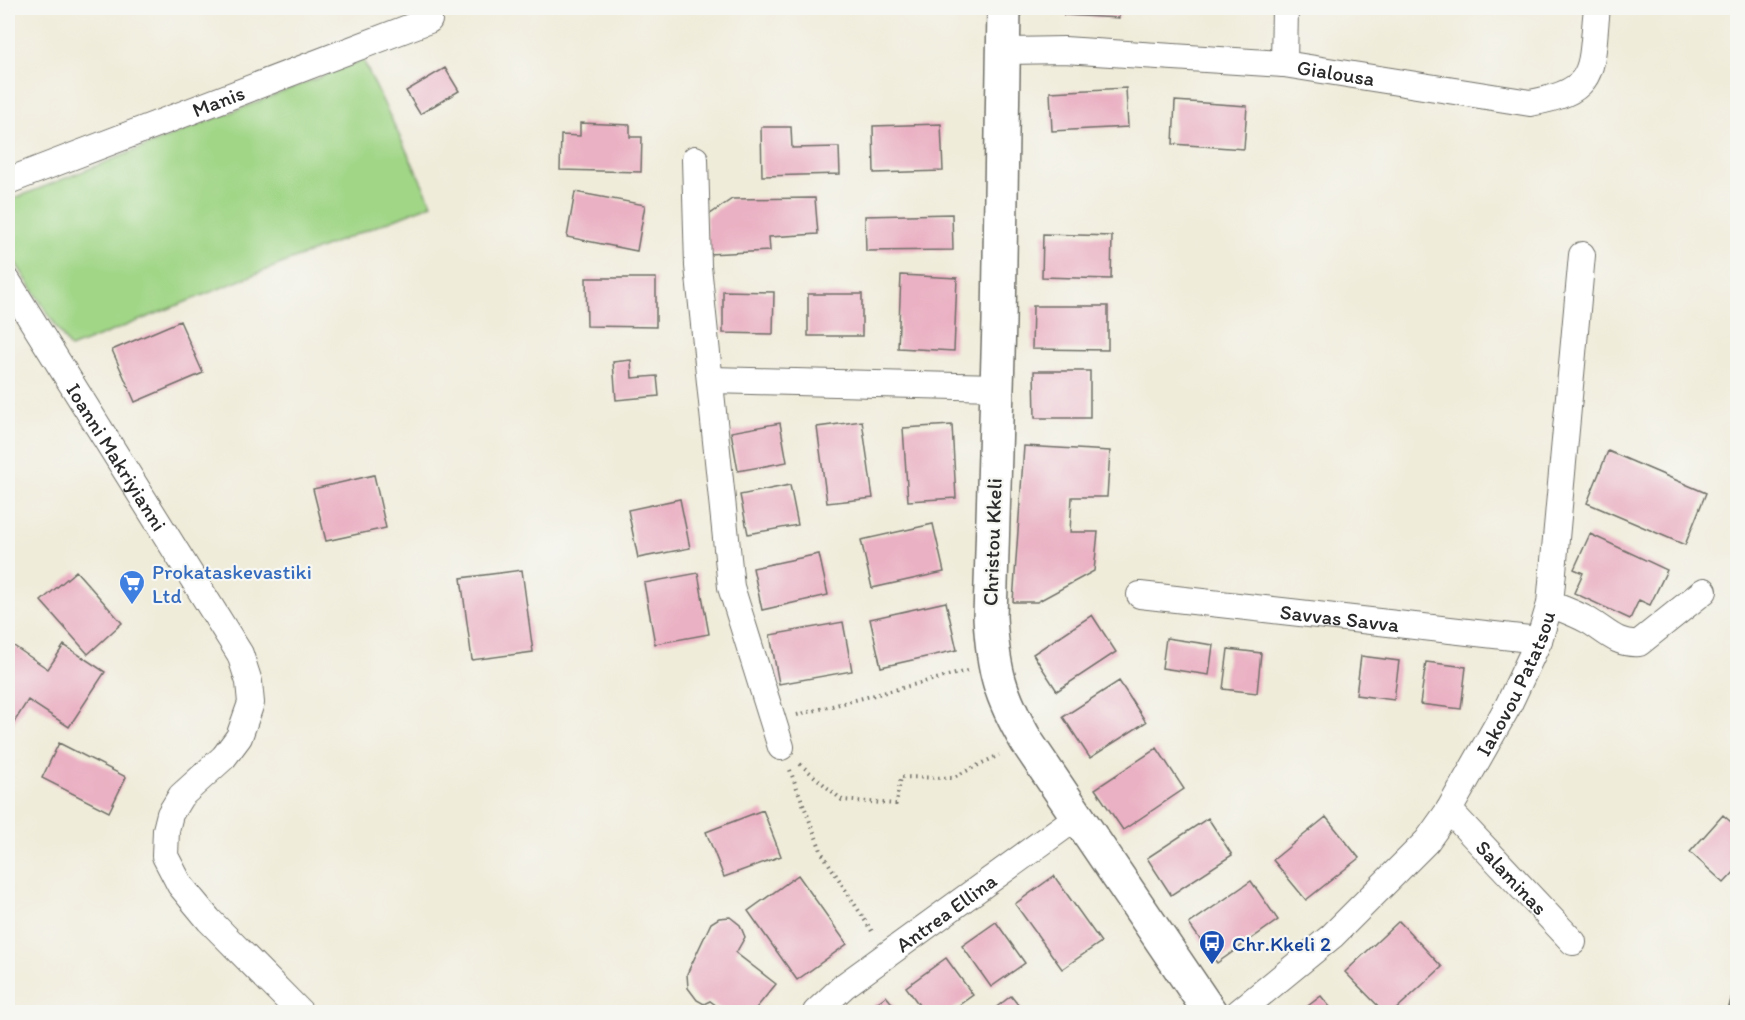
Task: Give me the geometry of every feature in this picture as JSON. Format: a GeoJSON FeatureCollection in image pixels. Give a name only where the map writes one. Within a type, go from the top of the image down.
{"type":"FeatureCollection","features":[{"type":"Feature","properties":{"kind":"street","name":"Christou Kkeli"},"geometry":{"type":"LineString","coordinates":[[1004,8],[1005,51],[990,617],[994,664],[999,687],[1027,742],[1210,1012]]}},
{"type":"Feature","properties":{"kind":"street"},"geometry":{"type":"LineString","coordinates":[[1284,64],[1285,8]]}},
{"type":"Feature","properties":{"kind":"street","name":"Gialousa"},"geometry":{"type":"LineString","coordinates":[[1005,51],[1053,49],[1284,64],[1530,103],[1566,94],[1581,84],[1590,71],[1597,8]]}},
{"type":"Feature","properties":{"kind":"street","name":"Manis"},"geometry":{"type":"LineString","coordinates":[[8,181],[429,20]]}},
{"type":"Feature","properties":{"kind":"street"},"geometry":{"type":"LineString","coordinates":[[695,159],[698,266],[731,587],[781,747]]}},
{"type":"Feature","properties":{"kind":"street","name":"Iakovou Patatsou"},"geometry":{"type":"LineString","coordinates":[[1239,1012],[1332,936],[1427,841],[1449,810],[1508,706],[1539,640],[1550,604],[1582,255]]}},
{"type":"Feature","properties":{"kind":"street","name":"Ioanni Makriyianni"},"geometry":{"type":"LineString","coordinates":[[8,282],[240,654],[249,682],[250,703],[239,737],[224,757],[181,796],[170,814],[166,830],[165,856],[180,885],[209,920],[300,1012]]}},
{"type":"Feature","properties":{"kind":"street"},"geometry":{"type":"LineString","coordinates":[[711,380],[997,387]]}},
{"type":"Feature","properties":{"kind":"street"},"geometry":{"type":"LineString","coordinates":[[1550,604],[1588,620],[1615,640],[1630,644],[1639,643],[1704,591]]}},
{"type":"Feature","properties":{"kind":"street","name":"Savvas Savva"},"geometry":{"type":"LineString","coordinates":[[1140,596],[1539,640]]}},
{"type":"Feature","properties":{"kind":"street","name":"Salaminas"},"geometry":{"type":"LineString","coordinates":[[1449,810],[1573,942]]}},
{"type":"Feature","properties":{"kind":"street","name":"Antrea Ellina"},"geometry":{"type":"LineString","coordinates":[[816,1012],[844,986],[1077,817]]}},
{"type":"Feature","properties":{"kind":"path"},"geometry":{"type":"LineString","coordinates":[[772,721],[994,664]]}},
{"type":"Feature","properties":{"kind":"path"},"geometry":{"type":"LineString","coordinates":[[781,747],[842,800],[896,804],[901,777],[952,778],[1027,742]]}},
{"type":"Feature","properties":{"kind":"path"},"geometry":{"type":"LineString","coordinates":[[781,747],[822,853],[887,955]]}},
{"type":"Feature","properties":{"kind":"green space"},"geometry":{"type":"Polygon","coordinates":[[[363,60],[432,204],[70,348],[8,251],[8,201],[363,60]]]}},
{"type":"Feature","properties":{"kind":"building"},"geometry":{"type":"Polygon","coordinates":[[[1065,8],[1119,8],[1119,18],[1064,15],[1065,8]]]}},
{"type":"Feature","properties":{"kind":"building"},"geometry":{"type":"Polygon","coordinates":[[[445,68],[459,91],[420,114],[406,91],[445,68]]]}},
{"type":"Feature","properties":{"kind":"building"},"geometry":{"type":"Polygon","coordinates":[[[1126,88],[1128,127],[1052,131],[1050,92],[1126,88]]]}},
{"type":"Feature","properties":{"kind":"building"},"geometry":{"type":"Polygon","coordinates":[[[1175,101],[1247,106],[1244,149],[1173,144],[1175,101]]]}},
{"type":"Feature","properties":{"kind":"building"},"geometry":{"type":"Polygon","coordinates":[[[580,123],[630,125],[630,137],[642,137],[641,172],[560,170],[561,135],[580,136],[580,123]]]}},
{"type":"Feature","properties":{"kind":"building"},"geometry":{"type":"Polygon","coordinates":[[[941,124],[943,171],[874,173],[873,126],[941,124]]]}},
{"type":"Feature","properties":{"kind":"building"},"geometry":{"type":"Polygon","coordinates":[[[761,127],[791,127],[792,148],[839,147],[840,174],[762,176],[761,127]]]}},
{"type":"Feature","properties":{"kind":"building"},"geometry":{"type":"Polygon","coordinates":[[[575,192],[645,205],[637,251],[567,237],[575,192]]]}},
{"type":"Feature","properties":{"kind":"building"},"geometry":{"type":"Polygon","coordinates":[[[815,198],[818,234],[769,237],[770,251],[708,254],[706,217],[732,199],[815,198]]]}},
{"type":"Feature","properties":{"kind":"building"},"geometry":{"type":"Polygon","coordinates":[[[952,214],[953,250],[866,251],[865,216],[952,214]]]}},
{"type":"Feature","properties":{"kind":"building"},"geometry":{"type":"Polygon","coordinates":[[[1043,234],[1112,236],[1111,279],[1042,277],[1043,234]]]}},
{"type":"Feature","properties":{"kind":"building"},"geometry":{"type":"Polygon","coordinates":[[[901,275],[957,278],[954,351],[898,348],[901,275]]]}},
{"type":"Feature","properties":{"kind":"building"},"geometry":{"type":"Polygon","coordinates":[[[586,278],[656,278],[656,327],[587,326],[586,278]]]}},
{"type":"Feature","properties":{"kind":"building"},"geometry":{"type":"Polygon","coordinates":[[[723,291],[774,292],[773,334],[723,333],[723,291]]]}},
{"type":"Feature","properties":{"kind":"building"},"geometry":{"type":"Polygon","coordinates":[[[808,294],[862,294],[862,336],[808,336],[808,294]]]}},
{"type":"Feature","properties":{"kind":"building"},"geometry":{"type":"Polygon","coordinates":[[[1033,306],[1108,306],[1108,350],[1032,349],[1033,306]]]}},
{"type":"Feature","properties":{"kind":"building"},"geometry":{"type":"Polygon","coordinates":[[[180,321],[203,373],[135,402],[112,350],[180,321]]]}},
{"type":"Feature","properties":{"kind":"building"},"geometry":{"type":"Polygon","coordinates":[[[631,360],[632,378],[657,376],[659,396],[616,400],[613,362],[631,360]]]}},
{"type":"Feature","properties":{"kind":"building"},"geometry":{"type":"Polygon","coordinates":[[[1034,371],[1090,371],[1090,418],[1035,418],[1034,371]]]}},
{"type":"Feature","properties":{"kind":"building"},"geometry":{"type":"Polygon","coordinates":[[[862,421],[873,498],[827,503],[817,427],[862,421]]]}},
{"type":"Feature","properties":{"kind":"building"},"geometry":{"type":"Polygon","coordinates":[[[780,423],[787,462],[738,471],[731,432],[780,423]]]}},
{"type":"Feature","properties":{"kind":"building"},"geometry":{"type":"Polygon","coordinates":[[[952,425],[956,498],[908,501],[903,428],[952,425]]]}},
{"type":"Feature","properties":{"kind":"building"},"geometry":{"type":"Polygon","coordinates":[[[1024,446],[1110,451],[1107,497],[1072,497],[1070,532],[1098,532],[1094,571],[1037,602],[1013,602],[1024,446]]]}},
{"type":"Feature","properties":{"kind":"building"},"geometry":{"type":"Polygon","coordinates":[[[1608,451],[1706,493],[1685,545],[1587,503],[1608,451]]]}},
{"type":"Feature","properties":{"kind":"building"},"geometry":{"type":"Polygon","coordinates":[[[374,475],[386,528],[326,541],[313,489],[374,475]]]}},
{"type":"Feature","properties":{"kind":"building"},"geometry":{"type":"Polygon","coordinates":[[[790,485],[798,525],[748,534],[740,495],[790,485]]]}},
{"type":"Feature","properties":{"kind":"building"},"geometry":{"type":"Polygon","coordinates":[[[680,499],[690,548],[638,558],[628,510],[680,499]]]}},
{"type":"Feature","properties":{"kind":"building"},"geometry":{"type":"Polygon","coordinates":[[[933,524],[944,572],[872,588],[861,540],[933,524]]]}},
{"type":"Feature","properties":{"kind":"building"},"geometry":{"type":"Polygon","coordinates":[[[1590,534],[1667,570],[1650,605],[1639,600],[1630,619],[1574,593],[1583,573],[1574,569],[1590,534]]]}},
{"type":"Feature","properties":{"kind":"building"},"geometry":{"type":"Polygon","coordinates":[[[819,554],[828,595],[762,610],[753,568],[819,554]]]}},
{"type":"Feature","properties":{"kind":"building"},"geometry":{"type":"Polygon","coordinates":[[[522,570],[533,652],[472,660],[461,578],[522,570]]]}},
{"type":"Feature","properties":{"kind":"building"},"geometry":{"type":"Polygon","coordinates":[[[76,571],[122,623],[88,654],[41,601],[76,571]]]}},
{"type":"Feature","properties":{"kind":"building"},"geometry":{"type":"Polygon","coordinates":[[[698,573],[709,634],[655,644],[644,583],[698,573]]]}},
{"type":"Feature","properties":{"kind":"building"},"geometry":{"type":"Polygon","coordinates":[[[946,602],[957,650],[881,667],[870,619],[946,602]]]}},
{"type":"Feature","properties":{"kind":"building"},"geometry":{"type":"Polygon","coordinates":[[[1092,615],[1116,652],[1057,691],[1033,654],[1092,615]]]}},
{"type":"Feature","properties":{"kind":"building"},"geometry":{"type":"Polygon","coordinates":[[[843,622],[852,671],[779,684],[770,635],[843,622]]]}},
{"type":"Feature","properties":{"kind":"building"},"geometry":{"type":"Polygon","coordinates":[[[1166,638],[1213,645],[1209,675],[1162,668],[1166,638]]]}},
{"type":"Feature","properties":{"kind":"building"},"geometry":{"type":"Polygon","coordinates":[[[8,642],[48,669],[64,645],[105,672],[69,727],[28,700],[8,732],[8,642]]]}},
{"type":"Feature","properties":{"kind":"building"},"geometry":{"type":"Polygon","coordinates":[[[1228,649],[1261,653],[1257,693],[1223,689],[1228,649]]]}},
{"type":"Feature","properties":{"kind":"building"},"geometry":{"type":"Polygon","coordinates":[[[1361,656],[1399,661],[1394,700],[1356,695],[1361,656]]]}},
{"type":"Feature","properties":{"kind":"building"},"geometry":{"type":"Polygon","coordinates":[[[1426,662],[1466,667],[1461,709],[1420,704],[1426,662]]]}},
{"type":"Feature","properties":{"kind":"building"},"geometry":{"type":"Polygon","coordinates":[[[1119,681],[1146,722],[1090,758],[1063,717],[1119,681]]]}},
{"type":"Feature","properties":{"kind":"building"},"geometry":{"type":"Polygon","coordinates":[[[59,743],[126,777],[109,812],[42,778],[59,743]]]}},
{"type":"Feature","properties":{"kind":"building"},"geometry":{"type":"Polygon","coordinates":[[[1157,748],[1184,789],[1123,830],[1095,789],[1157,748]]]}},
{"type":"Feature","properties":{"kind":"building"},"geometry":{"type":"Polygon","coordinates":[[[763,810],[781,856],[724,877],[706,832],[763,810]]]}},
{"type":"Feature","properties":{"kind":"building"},"geometry":{"type":"Polygon","coordinates":[[[1723,815],[1738,828],[1738,868],[1724,883],[1690,852],[1723,815]]]}},
{"type":"Feature","properties":{"kind":"building"},"geometry":{"type":"Polygon","coordinates":[[[1326,817],[1359,858],[1306,900],[1273,860],[1326,817]]]}},
{"type":"Feature","properties":{"kind":"building"},"geometry":{"type":"Polygon","coordinates":[[[1208,818],[1232,855],[1171,895],[1147,858],[1208,818]]]}},
{"type":"Feature","properties":{"kind":"building"},"geometry":{"type":"Polygon","coordinates":[[[798,875],[847,944],[797,980],[748,911],[798,875]]]}},
{"type":"Feature","properties":{"kind":"building"},"geometry":{"type":"Polygon","coordinates":[[[1054,876],[1101,942],[1062,969],[1015,904],[1054,876]]]}},
{"type":"Feature","properties":{"kind":"building"},"geometry":{"type":"Polygon","coordinates":[[[1251,881],[1278,920],[1217,963],[1189,924],[1251,881]]]}},
{"type":"Feature","properties":{"kind":"building"},"geometry":{"type":"Polygon","coordinates":[[[730,917],[740,925],[745,937],[736,953],[776,984],[753,1012],[725,1012],[710,1001],[704,1004],[697,1000],[688,988],[687,974],[711,923],[719,918],[730,917]]]}},
{"type":"Feature","properties":{"kind":"building"},"geometry":{"type":"Polygon","coordinates":[[[1399,921],[1442,967],[1393,1012],[1384,1012],[1345,972],[1399,921]]]}},
{"type":"Feature","properties":{"kind":"building"},"geometry":{"type":"Polygon","coordinates":[[[996,922],[1025,963],[991,987],[962,946],[996,922]]]}},
{"type":"Feature","properties":{"kind":"building"},"geometry":{"type":"Polygon","coordinates":[[[946,958],[973,995],[949,1012],[924,1012],[906,987],[946,958]]]}},
{"type":"Feature","properties":{"kind":"building"},"geometry":{"type":"Polygon","coordinates":[[[1738,976],[1738,1009],[1729,1007],[1738,976]]]}},
{"type":"Feature","properties":{"kind":"building"},"geometry":{"type":"Polygon","coordinates":[[[886,996],[899,1012],[865,1012],[886,996]]]}},
{"type":"Feature","properties":{"kind":"building"},"geometry":{"type":"Polygon","coordinates":[[[1011,996],[1024,1012],[990,1012],[1011,996]]]}},
{"type":"Feature","properties":{"kind":"building"},"geometry":{"type":"Polygon","coordinates":[[[1321,996],[1334,1012],[1300,1012],[1321,996]]]}},
{"type":"Feature","properties":{"kind":"place","name":"Prokataskevastiki Ltd"},"geometry":{"type":"Point","coordinates":[132,606]}},
{"type":"Feature","properties":{"kind":"place","name":"Chr.Kkeli 2"},"geometry":{"type":"Point","coordinates":[1212,966]}}]}
